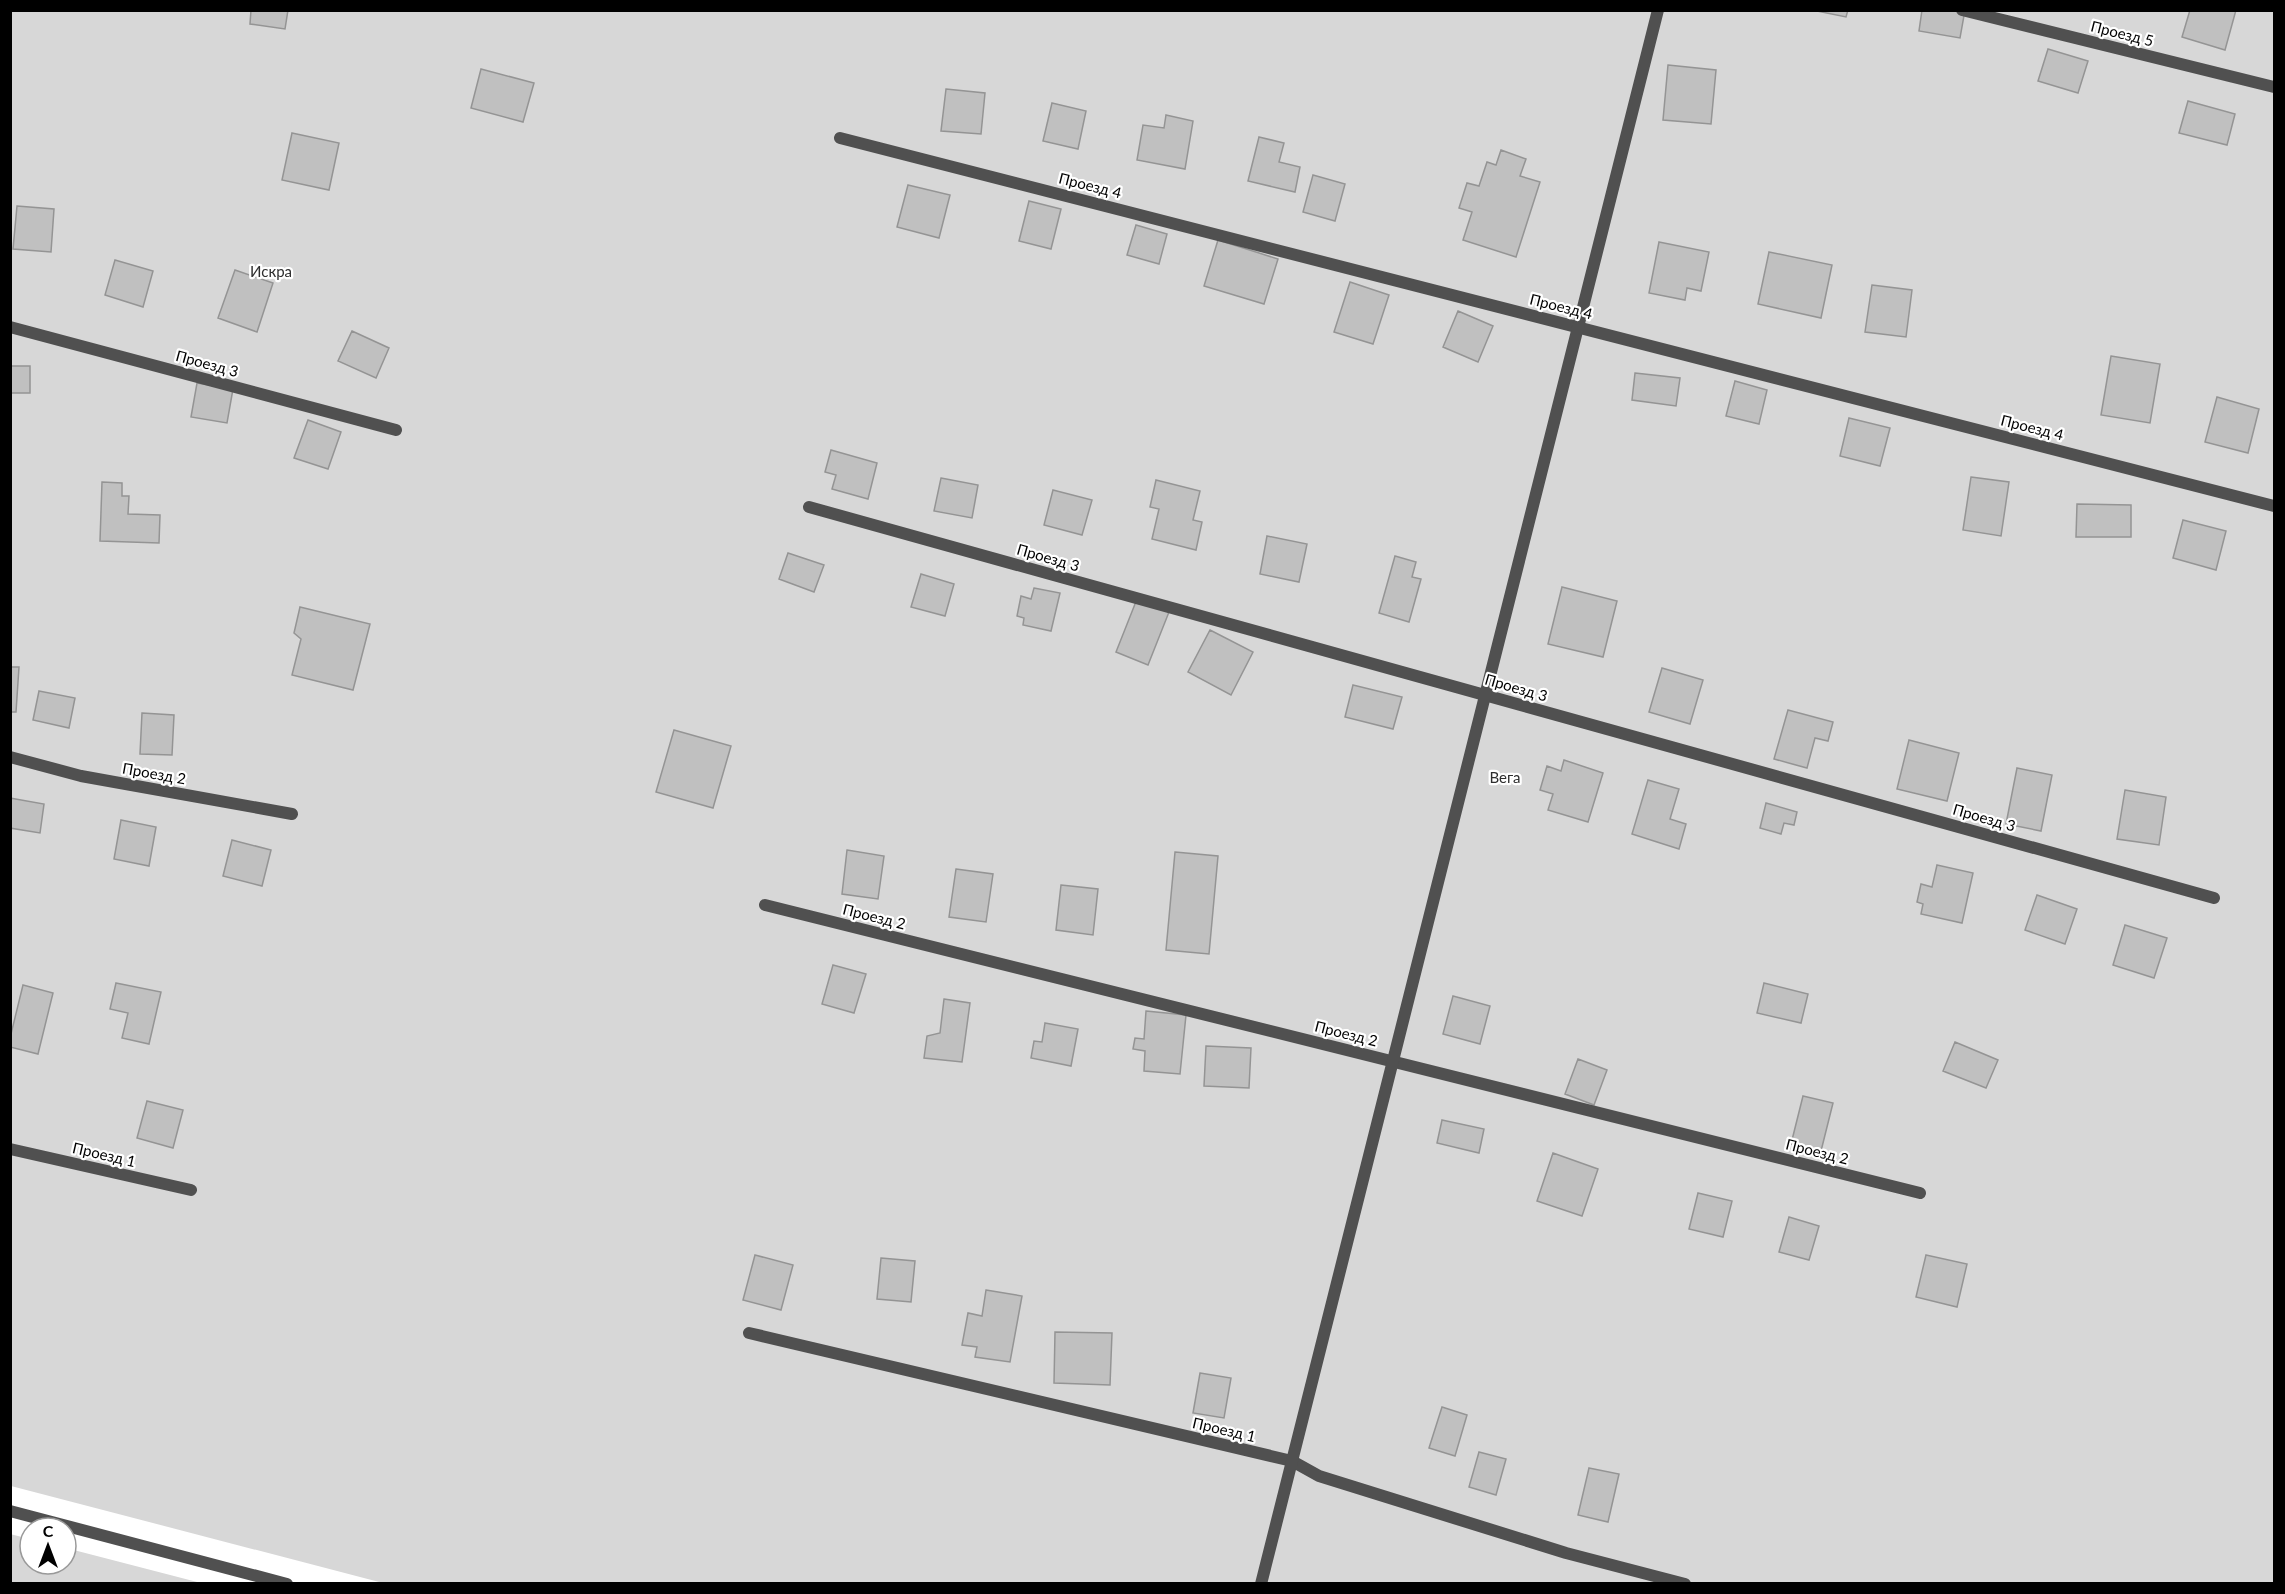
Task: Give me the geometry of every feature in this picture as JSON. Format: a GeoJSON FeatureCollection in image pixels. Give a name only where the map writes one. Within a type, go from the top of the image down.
{"type":"FeatureCollection","features":[{"type":"Feature","properties":{"kind":"street"},"geometry":{"type":"LineString","coordinates":[[1261,1584],[1658,10]]}},
{"type":"Feature","properties":{"kind":"street","name":"Проезд 5"},"geometry":{"type":"LineString","coordinates":[[1962,10],[2274,87]]}},
{"type":"Feature","properties":{"kind":"street","name":"Проезд 4"},"geometry":{"type":"LineString","coordinates":[[840,138],[2274,506]]}},
{"type":"Feature","properties":{"kind":"street","name":"Проезд 3"},"geometry":{"type":"LineString","coordinates":[[10,327],[396,430]]}},
{"type":"Feature","properties":{"kind":"street","name":"Проезд 3"},"geometry":{"type":"LineString","coordinates":[[809,507],[2214,898]]}},
{"type":"Feature","properties":{"kind":"street","name":"Проезд 2"},"geometry":{"type":"LineString","coordinates":[[10,757],[81,776],[292,814]]}},
{"type":"Feature","properties":{"kind":"street","name":"Проезд 2"},"geometry":{"type":"LineString","coordinates":[[765,905],[1920,1193]]}},
{"type":"Feature","properties":{"kind":"street","name":"Проезд 1"},"geometry":{"type":"LineString","coordinates":[[10,1149],[191,1190]]}},
{"type":"Feature","properties":{"kind":"street","name":"Проезд 1"},"geometry":{"type":"LineString","coordinates":[[749,1333],[1292,1461],[1319,1476],[1341,1483],[1566,1552],[1685,1584]]}},
{"type":"Feature","properties":{"kind":"street"},"geometry":{"type":"LineString","coordinates":[[10,1511],[287,1584]]}},
{"type":"Feature","properties":{"kind":"green space","name":"Вега"},"geometry":{"type":"Polygon","coordinates":[[[10,11],[2274,11],[2274,1583],[383,1583],[11,1486],[10,11]]]}},
{"type":"Feature","properties":{"kind":"green space"},"geometry":{"type":"Polygon","coordinates":[[[10,1534],[18,1536],[18,1576],[78,1576],[78,1551],[201,1583],[11,1583],[10,1534]]]}},
{"type":"Feature","properties":{"kind":"building"},"geometry":{"type":"Polygon","coordinates":[[[251,10],[288,10],[285,29],[250,24],[251,10]]]}},
{"type":"Feature","properties":{"kind":"building"},"geometry":{"type":"Polygon","coordinates":[[[1812,10],[1848,10],[1846,17],[1812,10]]]}},
{"type":"Feature","properties":{"kind":"building"},"geometry":{"type":"Polygon","coordinates":[[[1922,10],[1965,10],[1960,38],[1919,31],[1922,10]]]}},
{"type":"Feature","properties":{"kind":"building"},"geometry":{"type":"Polygon","coordinates":[[[2190,10],[2236,10],[2225,50],[2182,37],[2190,10]]]}},
{"type":"Feature","properties":{"kind":"building"},"geometry":{"type":"Polygon","coordinates":[[[2048,49],[2088,61],[2078,93],[2038,81],[2048,49]]]}},
{"type":"Feature","properties":{"kind":"building"},"geometry":{"type":"Polygon","coordinates":[[[1668,65],[1716,70],[1711,124],[1663,120],[1668,65]]]}},
{"type":"Feature","properties":{"kind":"building"},"geometry":{"type":"Polygon","coordinates":[[[481,69],[534,83],[523,122],[471,108],[481,69]]]}},
{"type":"Feature","properties":{"kind":"building"},"geometry":{"type":"Polygon","coordinates":[[[946,89],[985,93],[981,134],[941,131],[946,89]]]}},
{"type":"Feature","properties":{"kind":"building"},"geometry":{"type":"Polygon","coordinates":[[[2188,101],[2235,114],[2227,145],[2179,133],[2188,101]]]}},
{"type":"Feature","properties":{"kind":"building"},"geometry":{"type":"Polygon","coordinates":[[[1052,103],[1086,111],[1078,149],[1043,141],[1052,103]]]}},
{"type":"Feature","properties":{"kind":"building"},"geometry":{"type":"Polygon","coordinates":[[[1166,115],[1193,121],[1185,169],[1137,160],[1143,125],[1164,128],[1166,115]]]}},
{"type":"Feature","properties":{"kind":"building"},"geometry":{"type":"Polygon","coordinates":[[[292,133],[339,143],[329,190],[282,180],[292,133]]]}},
{"type":"Feature","properties":{"kind":"building"},"geometry":{"type":"Polygon","coordinates":[[[1259,137],[1284,143],[1279,162],[1300,167],[1295,192],[1248,181],[1259,137]]]}},
{"type":"Feature","properties":{"kind":"building"},"geometry":{"type":"Polygon","coordinates":[[[1501,150],[1526,159],[1520,176],[1540,182],[1516,257],[1463,240],[1472,212],[1459,208],[1467,183],[1479,186],[1487,162],[1496,165],[1501,150]]]}},
{"type":"Feature","properties":{"kind":"building"},"geometry":{"type":"Polygon","coordinates":[[[1313,175],[1345,184],[1335,221],[1303,212],[1313,175]]]}},
{"type":"Feature","properties":{"kind":"building"},"geometry":{"type":"Polygon","coordinates":[[[908,185],[950,195],[939,238],[897,227],[908,185]]]}},
{"type":"Feature","properties":{"kind":"building"},"geometry":{"type":"Polygon","coordinates":[[[1029,201],[1061,209],[1051,249],[1019,241],[1029,201]]]}},
{"type":"Feature","properties":{"kind":"building"},"geometry":{"type":"Polygon","coordinates":[[[17,206],[54,209],[51,252],[13,249],[17,206]]]}},
{"type":"Feature","properties":{"kind":"building"},"geometry":{"type":"Polygon","coordinates":[[[1136,225],[1167,234],[1159,264],[1127,255],[1136,225]]]}},
{"type":"Feature","properties":{"kind":"building"},"geometry":{"type":"Polygon","coordinates":[[[1218,240],[1278,259],[1264,304],[1204,286],[1218,240]]]}},
{"type":"Feature","properties":{"kind":"building"},"geometry":{"type":"Polygon","coordinates":[[[1659,242],[1709,252],[1701,291],[1687,288],[1685,300],[1649,293],[1659,242]]]}},
{"type":"Feature","properties":{"kind":"building"},"geometry":{"type":"Polygon","coordinates":[[[1769,252],[1832,265],[1821,318],[1758,304],[1769,252]]]}},
{"type":"Feature","properties":{"kind":"building"},"geometry":{"type":"Polygon","coordinates":[[[115,260],[153,271],[143,307],[105,295],[115,260]]]}},
{"type":"Feature","properties":{"kind":"building"},"geometry":{"type":"Polygon","coordinates":[[[235,270],[273,283],[257,332],[218,318],[235,270]]]}},
{"type":"Feature","properties":{"kind":"building"},"geometry":{"type":"Polygon","coordinates":[[[1350,282],[1389,295],[1373,344],[1334,332],[1350,282]]]}},
{"type":"Feature","properties":{"kind":"building"},"geometry":{"type":"Polygon","coordinates":[[[1872,285],[1912,290],[1906,337],[1865,332],[1872,285]]]}},
{"type":"Feature","properties":{"kind":"building"},"geometry":{"type":"Polygon","coordinates":[[[1458,311],[1493,326],[1478,362],[1443,347],[1458,311]]]}},
{"type":"Feature","properties":{"kind":"building"},"geometry":{"type":"Polygon","coordinates":[[[352,331],[389,348],[376,378],[338,361],[352,331]]]}},
{"type":"Feature","properties":{"kind":"building"},"geometry":{"type":"Polygon","coordinates":[[[2111,356],[2160,364],[2150,423],[2101,415],[2111,356]]]}},
{"type":"Feature","properties":{"kind":"building"},"geometry":{"type":"Polygon","coordinates":[[[10,366],[30,366],[30,393],[10,393],[10,366]]]}},
{"type":"Feature","properties":{"kind":"building"},"geometry":{"type":"Polygon","coordinates":[[[1635,373],[1680,378],[1676,406],[1632,400],[1635,373]]]}},
{"type":"Feature","properties":{"kind":"building"},"geometry":{"type":"Polygon","coordinates":[[[1735,381],[1767,390],[1759,424],[1726,416],[1735,381]]]}},
{"type":"Feature","properties":{"kind":"building"},"geometry":{"type":"Polygon","coordinates":[[[197,383],[233,389],[227,423],[191,417],[197,383]]]}},
{"type":"Feature","properties":{"kind":"building"},"geometry":{"type":"Polygon","coordinates":[[[2217,397],[2259,409],[2248,453],[2205,442],[2217,397]]]}},
{"type":"Feature","properties":{"kind":"building"},"geometry":{"type":"Polygon","coordinates":[[[1849,418],[1890,428],[1880,466],[1840,456],[1849,418]]]}},
{"type":"Feature","properties":{"kind":"building"},"geometry":{"type":"Polygon","coordinates":[[[308,420],[341,432],[328,469],[294,458],[308,420]]]}},
{"type":"Feature","properties":{"kind":"building"},"geometry":{"type":"Polygon","coordinates":[[[831,450],[877,463],[868,499],[832,489],[836,475],[825,472],[831,450]]]}},
{"type":"Feature","properties":{"kind":"building"},"geometry":{"type":"Polygon","coordinates":[[[1971,477],[2009,482],[2001,536],[1963,530],[1971,477]]]}},
{"type":"Feature","properties":{"kind":"building"},"geometry":{"type":"Polygon","coordinates":[[[941,478],[978,485],[972,518],[934,511],[941,478]]]}},
{"type":"Feature","properties":{"kind":"building"},"geometry":{"type":"Polygon","coordinates":[[[1156,480],[1200,491],[1193,520],[1202,522],[1196,550],[1152,539],[1159,509],[1150,507],[1156,480]]]}},
{"type":"Feature","properties":{"kind":"building"},"geometry":{"type":"Polygon","coordinates":[[[102,482],[122,483],[122,496],[129,496],[128,514],[160,515],[159,543],[100,541],[102,482]]]}},
{"type":"Feature","properties":{"kind":"building"},"geometry":{"type":"Polygon","coordinates":[[[1053,490],[1092,500],[1082,535],[1044,525],[1053,490]]]}},
{"type":"Feature","properties":{"kind":"building"},"geometry":{"type":"Polygon","coordinates":[[[2077,504],[2131,505],[2131,537],[2076,537],[2077,504]]]}},
{"type":"Feature","properties":{"kind":"building"},"geometry":{"type":"Polygon","coordinates":[[[2183,520],[2226,531],[2216,570],[2173,558],[2183,520]]]}},
{"type":"Feature","properties":{"kind":"building"},"geometry":{"type":"Polygon","coordinates":[[[1267,536],[1307,544],[1299,582],[1260,574],[1267,536]]]}},
{"type":"Feature","properties":{"kind":"building"},"geometry":{"type":"Polygon","coordinates":[[[788,553],[824,565],[814,592],[779,579],[788,553]]]}},
{"type":"Feature","properties":{"kind":"building"},"geometry":{"type":"Polygon","coordinates":[[[1395,556],[1416,562],[1412,577],[1421,579],[1409,622],[1379,613],[1395,556]]]}},
{"type":"Feature","properties":{"kind":"building"},"geometry":{"type":"Polygon","coordinates":[[[921,574],[954,584],[945,616],[911,607],[921,574]]]}},
{"type":"Feature","properties":{"kind":"building"},"geometry":{"type":"Polygon","coordinates":[[[1562,587],[1617,601],[1603,657],[1548,644],[1562,587]]]}},
{"type":"Feature","properties":{"kind":"building"},"geometry":{"type":"Polygon","coordinates":[[[1034,588],[1060,593],[1051,631],[1023,625],[1024,618],[1017,616],[1021,596],[1031,599],[1034,588]]]}},
{"type":"Feature","properties":{"kind":"building"},"geometry":{"type":"Polygon","coordinates":[[[1137,599],[1169,612],[1148,665],[1116,652],[1137,599]]]}},
{"type":"Feature","properties":{"kind":"building"},"geometry":{"type":"Polygon","coordinates":[[[300,607],[370,624],[353,690],[292,675],[301,639],[294,633],[300,607]]]}},
{"type":"Feature","properties":{"kind":"building"},"geometry":{"type":"Polygon","coordinates":[[[1210,630],[1253,652],[1231,695],[1188,672],[1210,630]]]}},
{"type":"Feature","properties":{"kind":"building"},"geometry":{"type":"Polygon","coordinates":[[[10,667],[19,667],[16,712],[10,712],[10,667]]]}},
{"type":"Feature","properties":{"kind":"building"},"geometry":{"type":"Polygon","coordinates":[[[1662,668],[1703,680],[1690,724],[1649,712],[1662,668]]]}},
{"type":"Feature","properties":{"kind":"building"},"geometry":{"type":"Polygon","coordinates":[[[1353,685],[1402,697],[1393,729],[1345,717],[1353,685]]]}},
{"type":"Feature","properties":{"kind":"building"},"geometry":{"type":"Polygon","coordinates":[[[39,691],[75,698],[69,728],[33,720],[39,691]]]}},
{"type":"Feature","properties":{"kind":"building"},"geometry":{"type":"Polygon","coordinates":[[[1788,710],[1833,722],[1828,741],[1815,738],[1807,768],[1774,759],[1788,710]]]}},
{"type":"Feature","properties":{"kind":"building"},"geometry":{"type":"Polygon","coordinates":[[[142,713],[174,715],[172,755],[140,754],[142,713]]]}},
{"type":"Feature","properties":{"kind":"building"},"geometry":{"type":"Polygon","coordinates":[[[674,730],[731,746],[713,808],[656,792],[674,730]]]}},
{"type":"Feature","properties":{"kind":"building"},"geometry":{"type":"Polygon","coordinates":[[[1909,740],[1959,753],[1947,801],[1897,789],[1909,740]]]}},
{"type":"Feature","properties":{"kind":"building"},"geometry":{"type":"Polygon","coordinates":[[[1564,760],[1603,773],[1588,822],[1548,810],[1553,794],[1540,790],[1547,766],[1561,771],[1564,760]]]}},
{"type":"Feature","properties":{"kind":"building"},"geometry":{"type":"Polygon","coordinates":[[[2017,768],[2052,775],[2041,831],[2006,824],[2017,768]]]}},
{"type":"Feature","properties":{"kind":"building"},"geometry":{"type":"Polygon","coordinates":[[[1648,780],[1679,789],[1670,819],[1686,824],[1679,849],[1632,834],[1648,780]]]}},
{"type":"Feature","properties":{"kind":"building"},"geometry":{"type":"Polygon","coordinates":[[[2125,790],[2166,797],[2159,845],[2117,839],[2125,790]]]}},
{"type":"Feature","properties":{"kind":"building"},"geometry":{"type":"Polygon","coordinates":[[[10,798],[44,804],[40,833],[10,828],[10,798]]]}},
{"type":"Feature","properties":{"kind":"building"},"geometry":{"type":"Polygon","coordinates":[[[1766,803],[1797,812],[1794,825],[1784,823],[1781,834],[1760,828],[1766,803]]]}},
{"type":"Feature","properties":{"kind":"building"},"geometry":{"type":"Polygon","coordinates":[[[121,820],[156,827],[149,866],[114,859],[121,820]]]}},
{"type":"Feature","properties":{"kind":"building"},"geometry":{"type":"Polygon","coordinates":[[[232,840],[271,850],[262,886],[223,876],[232,840]]]}},
{"type":"Feature","properties":{"kind":"building"},"geometry":{"type":"Polygon","coordinates":[[[847,850],[884,856],[878,899],[842,894],[847,850]]]}},
{"type":"Feature","properties":{"kind":"building"},"geometry":{"type":"Polygon","coordinates":[[[1175,852],[1218,856],[1209,954],[1166,950],[1175,852]]]}},
{"type":"Feature","properties":{"kind":"building"},"geometry":{"type":"Polygon","coordinates":[[[1937,865],[1973,873],[1962,923],[1921,914],[1923,904],[1917,902],[1921,884],[1932,887],[1937,865]]]}},
{"type":"Feature","properties":{"kind":"building"},"geometry":{"type":"Polygon","coordinates":[[[956,869],[993,874],[986,922],[949,917],[956,869]]]}},
{"type":"Feature","properties":{"kind":"building"},"geometry":{"type":"Polygon","coordinates":[[[1061,885],[1098,889],[1093,935],[1056,930],[1061,885]]]}},
{"type":"Feature","properties":{"kind":"building"},"geometry":{"type":"Polygon","coordinates":[[[2037,895],[2077,909],[2065,944],[2025,930],[2037,895]]]}},
{"type":"Feature","properties":{"kind":"building"},"geometry":{"type":"Polygon","coordinates":[[[2125,925],[2167,938],[2154,978],[2113,965],[2125,925]]]}},
{"type":"Feature","properties":{"kind":"building"},"geometry":{"type":"Polygon","coordinates":[[[833,965],[866,974],[854,1013],[822,1004],[833,965]]]}},
{"type":"Feature","properties":{"kind":"building"},"geometry":{"type":"Polygon","coordinates":[[[116,983],[161,992],[149,1044],[122,1038],[128,1013],[110,1009],[116,983]]]}},
{"type":"Feature","properties":{"kind":"building"},"geometry":{"type":"Polygon","coordinates":[[[1764,983],[1808,994],[1801,1023],[1757,1013],[1764,983]]]}},
{"type":"Feature","properties":{"kind":"building"},"geometry":{"type":"Polygon","coordinates":[[[23,985],[53,993],[38,1054],[10,1047],[10,1038],[23,985]]]}},
{"type":"Feature","properties":{"kind":"building"},"geometry":{"type":"Polygon","coordinates":[[[1453,996],[1490,1006],[1480,1044],[1443,1034],[1453,996]]]}},
{"type":"Feature","properties":{"kind":"building"},"geometry":{"type":"Polygon","coordinates":[[[944,999],[970,1003],[962,1062],[924,1058],[927,1036],[940,1033],[944,999]]]}},
{"type":"Feature","properties":{"kind":"building"},"geometry":{"type":"Polygon","coordinates":[[[1146,1011],[1186,1015],[1180,1074],[1144,1071],[1145,1051],[1133,1049],[1135,1038],[1144,1039],[1146,1011]]]}},
{"type":"Feature","properties":{"kind":"building"},"geometry":{"type":"Polygon","coordinates":[[[1045,1023],[1078,1029],[1071,1066],[1031,1058],[1034,1041],[1042,1042],[1045,1023]]]}},
{"type":"Feature","properties":{"kind":"building"},"geometry":{"type":"Polygon","coordinates":[[[1955,1042],[1998,1060],[1986,1088],[1943,1071],[1955,1042]]]}},
{"type":"Feature","properties":{"kind":"building"},"geometry":{"type":"Polygon","coordinates":[[[1206,1046],[1251,1048],[1249,1088],[1204,1086],[1206,1046]]]}},
{"type":"Feature","properties":{"kind":"building"},"geometry":{"type":"Polygon","coordinates":[[[1578,1059],[1607,1070],[1594,1105],[1565,1094],[1578,1059]]]}},
{"type":"Feature","properties":{"kind":"building"},"geometry":{"type":"Polygon","coordinates":[[[1803,1096],[1833,1103],[1821,1151],[1791,1144],[1803,1096]]]}},
{"type":"Feature","properties":{"kind":"building"},"geometry":{"type":"Polygon","coordinates":[[[147,1101],[183,1110],[173,1148],[137,1138],[147,1101]]]}},
{"type":"Feature","properties":{"kind":"building"},"geometry":{"type":"Polygon","coordinates":[[[1442,1120],[1484,1129],[1479,1153],[1437,1143],[1442,1120]]]}},
{"type":"Feature","properties":{"kind":"building"},"geometry":{"type":"Polygon","coordinates":[[[1553,1153],[1598,1169],[1582,1216],[1537,1201],[1553,1153]]]}},
{"type":"Feature","properties":{"kind":"building"},"geometry":{"type":"Polygon","coordinates":[[[1698,1193],[1732,1201],[1723,1237],[1689,1229],[1698,1193]]]}},
{"type":"Feature","properties":{"kind":"building"},"geometry":{"type":"Polygon","coordinates":[[[1789,1217],[1819,1226],[1809,1260],[1779,1252],[1789,1217]]]}},
{"type":"Feature","properties":{"kind":"building"},"geometry":{"type":"Polygon","coordinates":[[[755,1255],[793,1265],[781,1310],[743,1300],[755,1255]]]}},
{"type":"Feature","properties":{"kind":"building"},"geometry":{"type":"Polygon","coordinates":[[[1926,1255],[1967,1264],[1957,1307],[1916,1297],[1926,1255]]]}},
{"type":"Feature","properties":{"kind":"building"},"geometry":{"type":"Polygon","coordinates":[[[881,1258],[915,1261],[911,1302],[877,1299],[881,1258]]]}},
{"type":"Feature","properties":{"kind":"building"},"geometry":{"type":"Polygon","coordinates":[[[986,1290],[1022,1296],[1010,1362],[975,1357],[977,1347],[962,1345],[968,1313],[982,1316],[986,1290]]]}},
{"type":"Feature","properties":{"kind":"building"},"geometry":{"type":"Polygon","coordinates":[[[1055,1332],[1112,1333],[1110,1385],[1054,1383],[1055,1332]]]}},
{"type":"Feature","properties":{"kind":"building"},"geometry":{"type":"Polygon","coordinates":[[[1200,1373],[1231,1378],[1224,1418],[1193,1413],[1200,1373]]]}},
{"type":"Feature","properties":{"kind":"building"},"geometry":{"type":"Polygon","coordinates":[[[1442,1407],[1467,1415],[1455,1456],[1429,1448],[1442,1407]]]}},
{"type":"Feature","properties":{"kind":"building"},"geometry":{"type":"Polygon","coordinates":[[[1479,1452],[1506,1459],[1496,1495],[1469,1487],[1479,1452]]]}},
{"type":"Feature","properties":{"kind":"building"},"geometry":{"type":"Polygon","coordinates":[[[1589,1468],[1619,1474],[1608,1522],[1578,1515],[1589,1468]]]}},
{"type":"Feature","properties":{"kind":"park label","name":"Искра"},"geometry":{"type":"Point","coordinates":[271,272]}}]}
